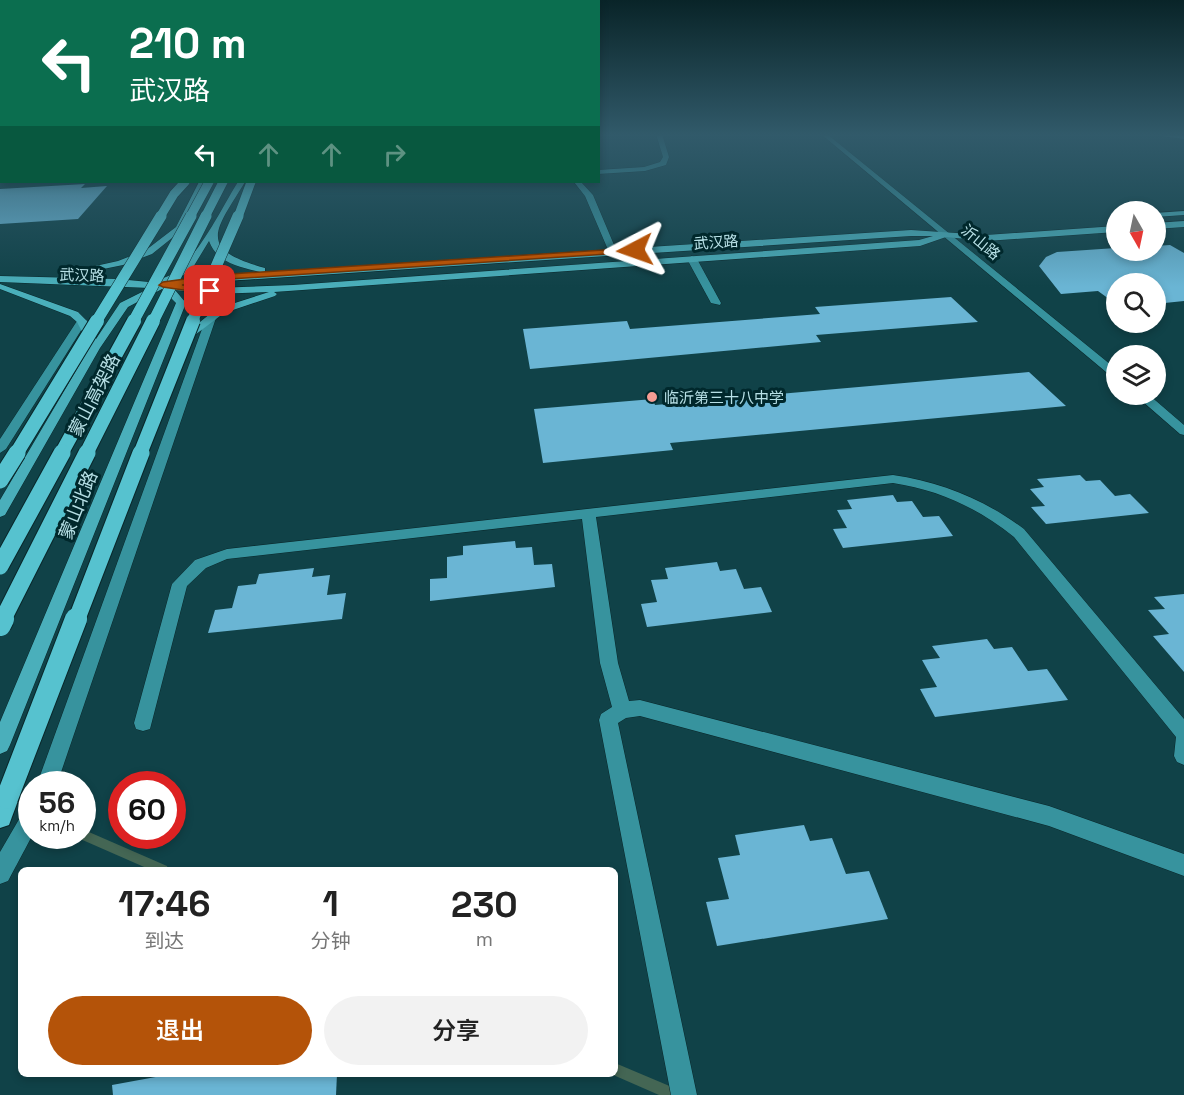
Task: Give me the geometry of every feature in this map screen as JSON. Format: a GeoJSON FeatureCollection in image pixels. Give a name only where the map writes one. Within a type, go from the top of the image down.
{"type":"FeatureCollection","features":[{"type":"Feature","properties":{"kind":"highway"},"geometry":{"type":"LineString","coordinates":[[0,480],[174,194],[182,185]]}},
{"type":"Feature","properties":{"kind":"highway","name":"蒙山高架路"},"geometry":{"type":"LineString","coordinates":[[0,566],[207,185]]}},
{"type":"Feature","properties":{"kind":"highway","name":"蒙山高架路"},"geometry":{"type":"LineString","coordinates":[[0,625],[221,185]]}},
{"type":"Feature","properties":{"kind":"highway"},"geometry":{"type":"LineString","coordinates":[[4,807],[183,344],[251,185]]}},
{"type":"Feature","properties":{"kind":"main road"},"geometry":{"type":"LineString","coordinates":[[163,285],[156,269],[201,185]]}},
{"type":"Feature","properties":{"kind":"main road"},"geometry":{"type":"LineString","coordinates":[[0,512],[95,348],[124,305],[163,285],[189,267],[239,185]]}},
{"type":"Feature","properties":{"kind":"main road"},"geometry":{"type":"LineString","coordinates":[[1166,214],[1184,213]]}},
{"type":"Feature","properties":{"kind":"main road","name":"武汉路"},"geometry":{"type":"LineString","coordinates":[[163,285],[214,291],[293,288],[920,243],[945,234],[972,229],[1044,224]]}},
{"type":"Feature","properties":{"kind":"main road"},"geometry":{"type":"LineString","coordinates":[[1166,225],[1184,224]]}},
{"type":"Feature","properties":{"kind":"main road"},"geometry":{"type":"LineString","coordinates":[[2,283],[67,274],[120,263],[149,252],[179,228]]}},
{"type":"Feature","properties":{"kind":"main road"},"geometry":{"type":"LineString","coordinates":[[213,229],[212,242],[217,251],[232,262],[283,273]]}},
{"type":"Feature","properties":{"kind":"main road","name":"武汉路"},"geometry":{"type":"LineString","coordinates":[[2,283],[110,291],[215,277],[911,232],[986,238],[1106,230]]}},
{"type":"Feature","properties":{"kind":"main road"},"geometry":{"type":"LineString","coordinates":[[2,283],[74,314],[82,321],[95,348]]}},
{"type":"Feature","properties":{"kind":"main road","name":"蒙山北路"},"geometry":{"type":"LineString","coordinates":[[0,745],[181,303],[163,285]]}},
{"type":"Feature","properties":{"kind":"main road"},"geometry":{"type":"LineString","coordinates":[[158,363],[220,311],[293,288]]}},
{"type":"Feature","properties":{"kind":"street"},"geometry":{"type":"LineString","coordinates":[[580,185],[589,195],[613,252]]}},
{"type":"Feature","properties":{"kind":"street","name":"沂山路"},"geometry":{"type":"LineString","coordinates":[[886,185],[1106,367]]}},
{"type":"Feature","properties":{"kind":"street"},"geometry":{"type":"LineString","coordinates":[[692,259],[716,303]]}},
{"type":"Feature","properties":{"kind":"street"},"geometry":{"type":"LineString","coordinates":[[52,771],[211,318]]}},
{"type":"Feature","properties":{"kind":"street"},"geometry":{"type":"LineString","coordinates":[[0,448],[82,321]]}},
{"type":"Feature","properties":{"kind":"street"},"geometry":{"type":"LineString","coordinates":[[1153,405],[1184,431]]}},
{"type":"Feature","properties":{"kind":"street"},"geometry":{"type":"LineString","coordinates":[[143,723],[180,584],[206,559],[227,554],[893,478],[916,481],[941,489],[1001,518],[1019,533],[1184,733]]}},
{"type":"Feature","properties":{"kind":"street"},"geometry":{"type":"LineString","coordinates":[[588,513],[609,663],[622,710]]}},
{"type":"Feature","properties":{"kind":"street"},"geometry":{"type":"LineString","coordinates":[[684,1095],[608,720],[622,710],[640,708],[1049,816],[1184,865]]}},
{"type":"Feature","properties":{"kind":"street"},"geometry":{"type":"LineString","coordinates":[[1184,741],[1184,756]]}},
{"type":"Feature","properties":{"kind":"street"},"geometry":{"type":"LineString","coordinates":[[0,873],[18,841]]}},
{"type":"Feature","properties":{"kind":"building"},"geometry":{"type":"Polygon","coordinates":[[[66,185],[84,185],[81,188],[107,186],[78,219],[0,224],[0,189],[66,185]]]}},
{"type":"Feature","properties":{"kind":"building"},"geometry":{"type":"Polygon","coordinates":[[[1166,245],[1170,245],[1184,253],[1184,301],[1166,303],[1166,273],[1106,273],[1106,297],[1098,291],[1061,294],[1039,266],[1046,257],[1057,252],[1106,249],[1106,261],[1166,261],[1166,245]]]}},
{"type":"Feature","properties":{"kind":"building"},"geometry":{"type":"Polygon","coordinates":[[[951,297],[978,322],[816,335],[821,342],[530,369],[523,329],[627,321],[630,329],[820,314],[815,307],[951,297]]]}},
{"type":"Feature","properties":{"kind":"building"},"geometry":{"type":"Polygon","coordinates":[[[1029,372],[1066,406],[670,443],[673,450],[543,463],[534,409],[653,399],[655,405],[1029,372]]]}},
{"type":"Feature","properties":{"kind":"building"},"geometry":{"type":"Polygon","coordinates":[[[1080,475],[1086,481],[1100,480],[1115,496],[1130,494],[1149,513],[1046,524],[1031,507],[1045,506],[1030,489],[1044,487],[1037,479],[1080,475]]]}},
{"type":"Feature","properties":{"kind":"building"},"geometry":{"type":"Polygon","coordinates":[[[893,495],[897,502],[912,501],[923,517],[939,516],[953,536],[843,548],[833,529],[847,528],[837,510],[852,509],[847,500],[893,495]]]}},
{"type":"Feature","properties":{"kind":"building"},"geometry":{"type":"Polygon","coordinates":[[[515,541],[516,548],[532,547],[534,565],[552,564],[555,587],[430,601],[430,579],[447,578],[447,557],[463,555],[463,546],[515,541]]]}},
{"type":"Feature","properties":{"kind":"building"},"geometry":{"type":"Polygon","coordinates":[[[717,562],[720,571],[736,569],[744,589],[761,587],[772,612],[647,627],[641,604],[657,602],[651,580],[668,579],[665,568],[717,562]]]}},
{"type":"Feature","properties":{"kind":"building"},"geometry":{"type":"Polygon","coordinates":[[[314,568],[312,577],[330,575],[327,595],[346,593],[342,619],[208,633],[215,610],[232,608],[238,586],[256,584],[259,574],[314,568]]]}},
{"type":"Feature","properties":{"kind":"building"},"geometry":{"type":"Polygon","coordinates":[[[1184,594],[1184,672],[1153,636],[1169,634],[1148,610],[1165,609],[1154,597],[1184,594]]]}},
{"type":"Feature","properties":{"kind":"building"},"geometry":{"type":"Polygon","coordinates":[[[987,639],[994,649],[1012,647],[1028,671],[1047,669],[1068,700],[935,717],[920,689],[937,687],[922,660],[940,658],[932,646],[987,639]]]}},
{"type":"Feature","properties":{"kind":"building"},"geometry":{"type":"Polygon","coordinates":[[[804,825],[810,841],[832,838],[846,874],[869,871],[888,919],[717,946],[706,902],[729,899],[718,858],[740,855],[735,835],[804,825]]]}},
{"type":"Feature","properties":{"kind":"building"},"geometry":{"type":"Polygon","coordinates":[[[156,1077],[337,1077],[336,1095],[113,1095],[112,1085],[156,1077]]]}},
{"type":"Feature","properties":{"kind":"waterway"},"geometry":{"type":"LineString","coordinates":[[96,840],[156,867]]}},
{"type":"Feature","properties":{"kind":"waterway"},"geometry":{"type":"LineString","coordinates":[[618,1070],[674,1095]]}},
{"type":"Feature","properties":{"kind":"place","name":"临沂第三十八中学"},"geometry":{"type":"Point","coordinates":[652,397]}},
{"type":"Feature","properties":{"kind":"route"},"geometry":{"type":"LineString","coordinates":[[210,291],[163,285],[215,277],[635,250]]}}]}
